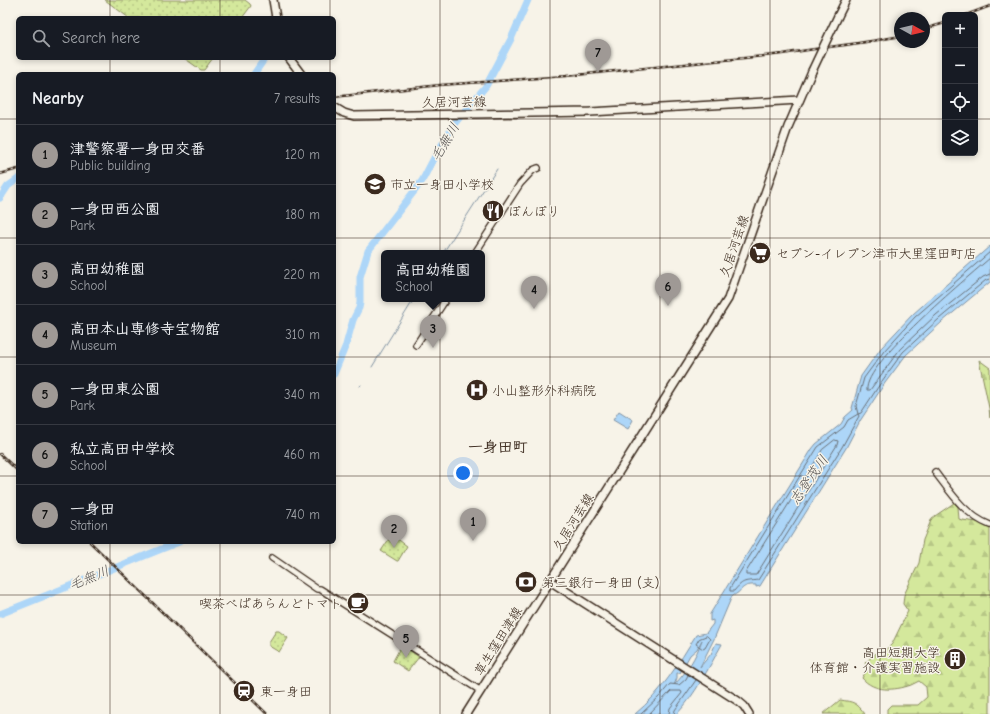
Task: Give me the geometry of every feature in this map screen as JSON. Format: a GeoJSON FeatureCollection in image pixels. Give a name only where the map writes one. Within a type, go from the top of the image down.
{"type":"FeatureCollection","features":[{"type":"Feature","properties":{"kind":"main road"},"geometry":{"type":"LineString","coordinates":[[273,0],[276,16]]}},
{"type":"Feature","properties":{"kind":"main road"},"geometry":{"type":"LineString","coordinates":[[799,100],[846,0]]}},
{"type":"Feature","properties":{"kind":"main road"},"geometry":{"type":"LineString","coordinates":[[290,60],[300,72]]}},
{"type":"Feature","properties":{"kind":"main road","name":"久居河芸線"},"geometry":{"type":"LineString","coordinates":[[336,108],[344,113],[354,116],[590,112],[799,100],[783,141],[728,299],[550,581]]}},
{"type":"Feature","properties":{"kind":"main road"},"geometry":{"type":"LineString","coordinates":[[550,581],[738,701],[744,706],[749,714]]}},
{"type":"Feature","properties":{"kind":"main road","name":"草生窪田津線"},"geometry":{"type":"LineString","coordinates":[[466,714],[550,581]]}},
{"type":"Feature","properties":{"kind":"street"},"geometry":{"type":"LineString","coordinates":[[477,250],[520,184],[533,170],[538,168]]}},
{"type":"Feature","properties":{"kind":"street"},"geometry":{"type":"LineString","coordinates":[[416,345],[444,302]]}},
{"type":"Feature","properties":{"kind":"street"},"geometry":{"type":"LineString","coordinates":[[935,472],[963,508],[990,526]]}},
{"type":"Feature","properties":{"kind":"street"},"geometry":{"type":"LineString","coordinates":[[272,558],[481,691]]}},
{"type":"Feature","properties":{"kind":"green space"},"geometry":{"type":"Polygon","coordinates":[[[105,0],[245,0],[251,6],[244,16],[126,16],[105,0]]]}},
{"type":"Feature","properties":{"kind":"green space"},"geometry":{"type":"Polygon","coordinates":[[[187,60],[212,60],[204,70],[201,70],[187,60]]]}},
{"type":"Feature","properties":{"kind":"green space"},"geometry":{"type":"Polygon","coordinates":[[[979,360],[990,368],[990,418],[989,408],[979,360]]]}},
{"type":"Feature","properties":{"kind":"green space"},"geometry":{"type":"Polygon","coordinates":[[[954,503],[958,507],[959,519],[977,522],[990,527],[990,714],[887,714],[887,709],[891,705],[918,705],[927,697],[926,687],[919,681],[905,687],[891,689],[872,686],[862,678],[868,668],[865,663],[876,653],[888,648],[892,644],[908,611],[903,604],[904,595],[919,563],[923,540],[932,518],[954,503]]]}},
{"type":"Feature","properties":{"kind":"green space"},"geometry":{"type":"Polygon","coordinates":[[[392,535],[407,546],[398,561],[381,551],[392,535]]]}},
{"type":"Feature","properties":{"kind":"green space"},"geometry":{"type":"Polygon","coordinates":[[[276,631],[279,631],[288,638],[279,652],[269,646],[269,642],[276,631]]]}},
{"type":"Feature","properties":{"kind":"green space"},"geometry":{"type":"Polygon","coordinates":[[[401,646],[419,657],[408,671],[393,661],[401,646]]]}},
{"type":"Feature","properties":{"kind":"green space"},"geometry":{"type":"Polygon","coordinates":[[[840,700],[854,703],[865,714],[823,714],[840,700]]]}},
{"type":"Feature","properties":{"kind":"water","name":"志登茂川"},"geometry":{"type":"Polygon","coordinates":[[[990,246],[990,282],[942,322],[906,355],[885,383],[860,421],[846,448],[760,586],[756,587],[756,585],[751,585],[744,587],[732,596],[714,639],[700,667],[711,654],[716,643],[722,644],[701,682],[684,707],[677,714],[635,714],[661,687],[676,667],[696,635],[706,633],[713,624],[713,620],[710,621],[710,614],[812,449],[841,424],[845,417],[853,410],[852,408],[861,376],[881,348],[913,314],[990,246]],[[702,640],[697,649],[690,655],[680,673],[677,673],[677,678],[674,685],[687,670],[702,640]]]}},
{"type":"Feature","properties":{"kind":"water"},"geometry":{"type":"Polygon","coordinates":[[[619,411],[633,420],[628,429],[613,420],[619,411]]]}},
{"type":"Feature","properties":{"kind":"waterway","name":"毛無川"},"geometry":{"type":"LineString","coordinates":[[336,369],[346,345],[353,320],[359,308],[360,277],[368,251],[422,181],[455,123],[486,86],[511,39],[528,0]]}},
{"type":"Feature","properties":{"kind":"waterway"},"geometry":{"type":"LineString","coordinates":[[255,72],[264,60]]}},
{"type":"Feature","properties":{"kind":"waterway"},"geometry":{"type":"LineString","coordinates":[[445,250],[497,169]]}},
{"type":"Feature","properties":{"kind":"waterway"},"geometry":{"type":"LineString","coordinates":[[0,198],[8,186],[16,180]]}},
{"type":"Feature","properties":{"kind":"waterway"},"geometry":{"type":"LineString","coordinates":[[372,367],[412,302]]}},
{"type":"Feature","properties":{"kind":"waterway","name":"毛無川"},"geometry":{"type":"LineString","coordinates":[[0,614],[174,544]]}},
{"type":"Feature","properties":{"kind":"railway"},"geometry":{"type":"LineString","coordinates":[[974,12],[990,6]]}},
{"type":"Feature","properties":{"kind":"railway"},"geometry":{"type":"LineString","coordinates":[[930,27],[942,24]]}},
{"type":"Feature","properties":{"kind":"railway"},"geometry":{"type":"LineString","coordinates":[[336,97],[440,85],[566,76],[783,54],[894,37]]}},
{"type":"Feature","properties":{"kind":"railway"},"geometry":{"type":"LineString","coordinates":[[0,174],[16,170]]}},
{"type":"Feature","properties":{"kind":"railway"},"geometry":{"type":"LineString","coordinates":[[0,454],[16,469]]}},
{"type":"Feature","properties":{"kind":"railway"},"geometry":{"type":"LineString","coordinates":[[92,544],[267,714]]}},
{"type":"Feature","properties":{"kind":"place","name":"一身田"},"geometry":{"type":"Point","coordinates":[598,72]}},
{"type":"Feature","properties":{"kind":"place","name":"市立一身田小学校"},"geometry":{"type":"Point","coordinates":[375,184]}},
{"type":"Feature","properties":{"kind":"place","name":"ぼんぼり"},"geometry":{"type":"Point","coordinates":[493,211]}},
{"type":"Feature","properties":{"kind":"place","name":"セブン-イレブン津市大里窪田町店"},"geometry":{"type":"Point","coordinates":[760,253]}},
{"type":"Feature","properties":{"kind":"place","name":"私立高田中学校"},"geometry":{"type":"Point","coordinates":[668,306]}},
{"type":"Feature","properties":{"kind":"place","name":"高田本山専修寺宝物館"},"geometry":{"type":"Point","coordinates":[534,309]}},
{"type":"Feature","properties":{"kind":"place","name":"高田幼稚園"},"geometry":{"type":"Point","coordinates":[433,348]}},
{"type":"Feature","properties":{"kind":"place","name":"小山整形外科病院"},"geometry":{"type":"Point","coordinates":[477,390]}},
{"type":"Feature","properties":{"kind":"place","name":"津警察署一身田交番"},"geometry":{"type":"Point","coordinates":[473,541]}},
{"type":"Feature","properties":{"kind":"place","name":"一身田西公園"},"geometry":{"type":"Point","coordinates":[394,548]}},
{"type":"Feature","properties":{"kind":"place","name":"第三銀行一身田 (支)"},"geometry":{"type":"Point","coordinates":[526,582]}},
{"type":"Feature","properties":{"kind":"place","name":"喫茶べぱあらんどトマト"},"geometry":{"type":"Point","coordinates":[358,603]}},
{"type":"Feature","properties":{"kind":"place","name":"一身田東公園"},"geometry":{"type":"Point","coordinates":[406,658]}},
{"type":"Feature","properties":{"kind":"place","name":"高田短期大学 体育館・介護実習施設"},"geometry":{"type":"Point","coordinates":[955,659]}},
{"type":"Feature","properties":{"kind":"place","name":"東一身田"},"geometry":{"type":"Point","coordinates":[244,691]}},
{"type":"Feature","properties":{"kind":"district","name":"一身田町"},"geometry":{"type":"Point","coordinates":[498,447]}}]}
